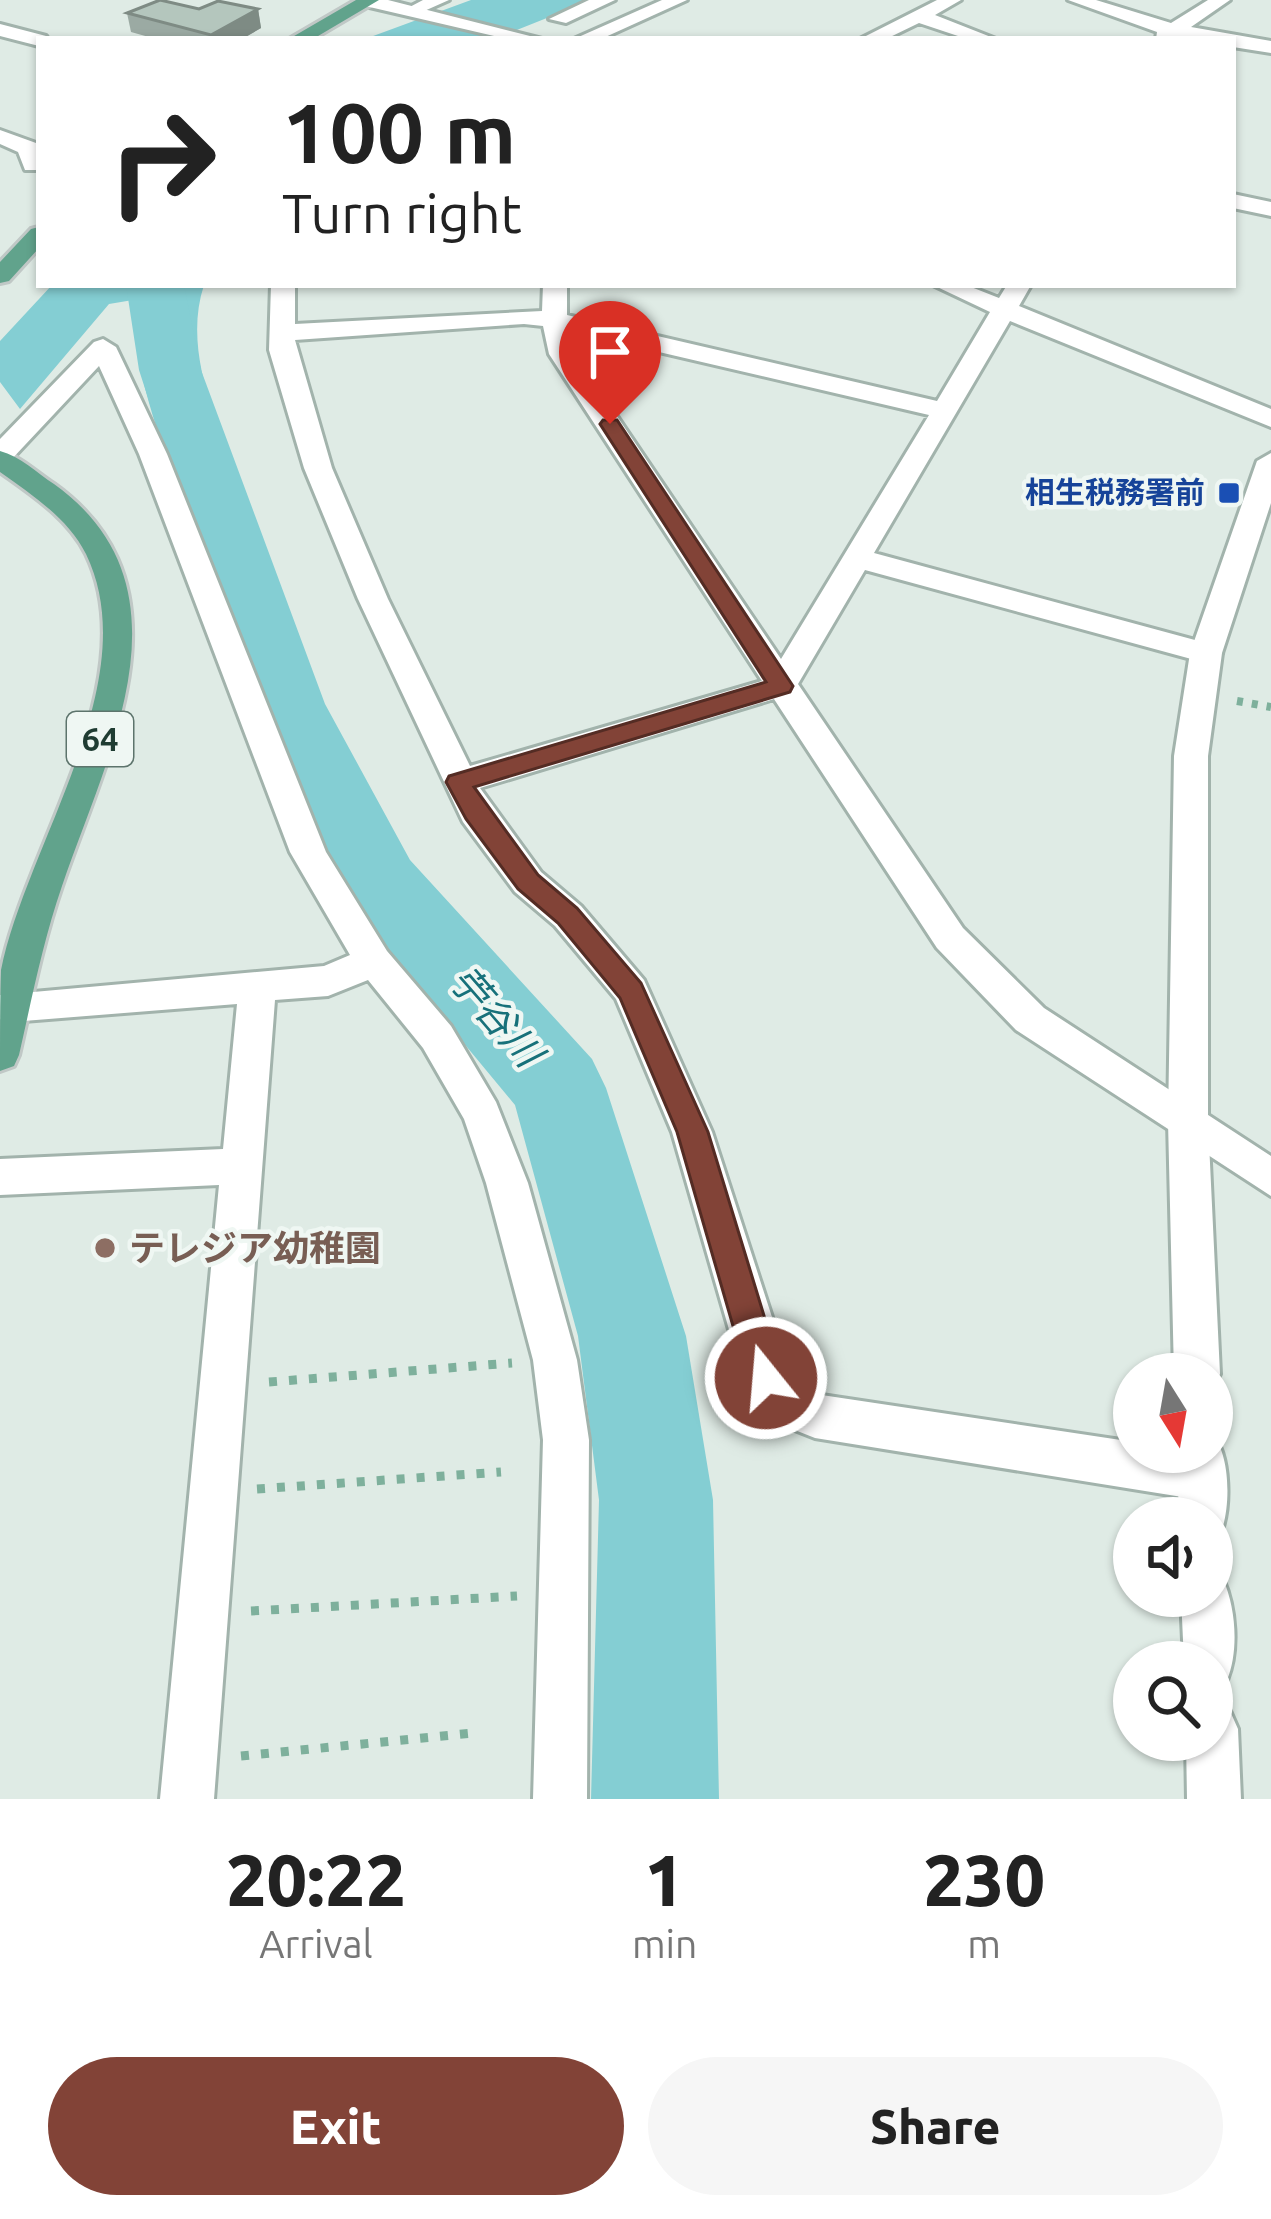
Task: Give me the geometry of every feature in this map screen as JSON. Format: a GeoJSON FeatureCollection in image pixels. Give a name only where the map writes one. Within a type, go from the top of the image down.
{"type":"FeatureCollection","features":[{"type":"Feature","properties":{"kind":"main road"},"geometry":{"type":"LineString","coordinates":[[305,36],[369,1]]}},
{"type":"Feature","properties":{"kind":"main road"},"geometry":{"type":"LineString","coordinates":[[0,277],[36,237]]}},
{"type":"Feature","properties":{"kind":"main road","name":"64"},"geometry":{"type":"LineString","coordinates":[[0,1055],[11,1007],[12,959],[111,712],[119,653],[115,595],[103,556],[74,512],[3,464]]}},
{"type":"Feature","properties":{"kind":"street"},"geometry":{"type":"LineString","coordinates":[[559,19],[606,0]]}},
{"type":"Feature","properties":{"kind":"street"},"geometry":{"type":"LineString","coordinates":[[591,36],[678,0]]}},
{"type":"Feature","properties":{"kind":"street"},"geometry":{"type":"LineString","coordinates":[[876,36],[952,0]]}},
{"type":"Feature","properties":{"kind":"street"},"geometry":{"type":"LineString","coordinates":[[1077,0],[1166,34],[1221,0]]}},
{"type":"Feature","properties":{"kind":"street"},"geometry":{"type":"LineString","coordinates":[[369,1],[426,8],[518,36]]}},
{"type":"Feature","properties":{"kind":"street"},"geometry":{"type":"LineString","coordinates":[[918,16],[977,36]]}},
{"type":"Feature","properties":{"kind":"street"},"geometry":{"type":"LineString","coordinates":[[0,30],[36,39]]}},
{"type":"Feature","properties":{"kind":"street"},"geometry":{"type":"LineString","coordinates":[[1236,41],[1271,47]]}},
{"type":"Feature","properties":{"kind":"street"},"geometry":{"type":"LineString","coordinates":[[0,136],[28,148],[29,165]]}},
{"type":"Feature","properties":{"kind":"street"},"geometry":{"type":"LineString","coordinates":[[1236,202],[1271,209]]}},
{"type":"Feature","properties":{"kind":"street"},"geometry":{"type":"LineString","coordinates":[[283,288],[280,333],[319,468],[458,782],[475,813],[528,882],[568,916],[631,991],[692,1132],[766,1378],[778,1401],[815,1416],[1202,1482]]}},
{"type":"Feature","properties":{"kind":"street"},"geometry":{"type":"LineString","coordinates":[[555,288],[554,320],[562,354],[950,938],[988,980],[1068,1048],[1271,1178]]}},
{"type":"Feature","properties":{"kind":"street"},"geometry":{"type":"LineString","coordinates":[[962,288],[1012,297],[1271,419]]}},
{"type":"Feature","properties":{"kind":"street"},"geometry":{"type":"LineString","coordinates":[[458,782],[781,686],[1012,297]]}},
{"type":"Feature","properties":{"kind":"street"},"geometry":{"type":"LineString","coordinates":[[280,333],[524,317],[554,320],[942,410]]}},
{"type":"Feature","properties":{"kind":"street"},"geometry":{"type":"LineString","coordinates":[[3,464],[103,347],[153,454],[308,852],[374,961],[437,1037],[482,1114],[507,1183],[555,1360],[566,1441],[560,1799]]}},
{"type":"Feature","properties":{"kind":"street"},"geometry":{"type":"LineString","coordinates":[[1196,1353],[1188,1121],[1191,756],[1206,653],[1271,461]]}},
{"type":"Feature","properties":{"kind":"street"},"geometry":{"type":"LineString","coordinates":[[857,558],[1206,653]]}},
{"type":"Feature","properties":{"kind":"street"},"geometry":{"type":"LineString","coordinates":[[11,1007],[328,980],[374,961]]}},
{"type":"Feature","properties":{"kind":"street"},"geometry":{"type":"LineString","coordinates":[[188,1780],[256,987]]}},
{"type":"Feature","properties":{"kind":"street"},"geometry":{"type":"LineString","coordinates":[[0,1177],[242,1166]]}},
{"type":"Feature","properties":{"kind":"street"},"geometry":{"type":"LineString","coordinates":[[1213,1761],[1214,1799]]}},
{"type":"Feature","properties":{"kind":"path"},"geometry":{"type":"LineString","coordinates":[[222,1386],[555,1360]]}},
{"type":"Feature","properties":{"kind":"path"},"geometry":{"type":"LineString","coordinates":[[214,1492],[501,1472]]}},
{"type":"Feature","properties":{"kind":"path"},"geometry":{"type":"LineString","coordinates":[[203,1614],[561,1594]]}},
{"type":"Feature","properties":{"kind":"path"},"geometry":{"type":"LineString","coordinates":[[188,1780],[472,1733]]}},
{"type":"Feature","properties":{"kind":"water"},"geometry":{"type":"Polygon","coordinates":[[[471,0],[592,0],[502,36],[373,36],[471,0]]]}},
{"type":"Feature","properties":{"kind":"water"},"geometry":{"type":"Polygon","coordinates":[[[49,288],[203,288],[198,311],[200,364],[242,514],[252,653],[194,527],[158,431],[135,340],[133,300],[109,304],[20,409],[0,382],[0,341],[49,288]]]}},
{"type":"Feature","properties":{"kind":"building"},"geometry":{"type":"Polygon","coordinates":[[[160,0],[199,9],[218,1],[258,9],[211,35],[127,13],[160,0]]]}},
{"type":"Feature","properties":{"kind":"waterway","name":"苧谷川"},"geometry":{"type":"LineString","coordinates":[[156,288],[170,370],[286,704],[380,883],[558,1088],[632,1336],[656,1500],[655,1799]]}},
{"type":"Feature","properties":{"kind":"place","name":"相生税務署前"},"geometry":{"type":"Point","coordinates":[1229,493]}},
{"type":"Feature","properties":{"kind":"place","name":"テレジア幼稚園"},"geometry":{"type":"Point","coordinates":[105,1248]}},
{"type":"Feature","properties":{"kind":"route"},"geometry":{"type":"LineString","coordinates":[[610,424],[781,686],[458,782],[475,813],[528,882],[568,916],[631,991],[692,1132],[766,1378]]}}]}
